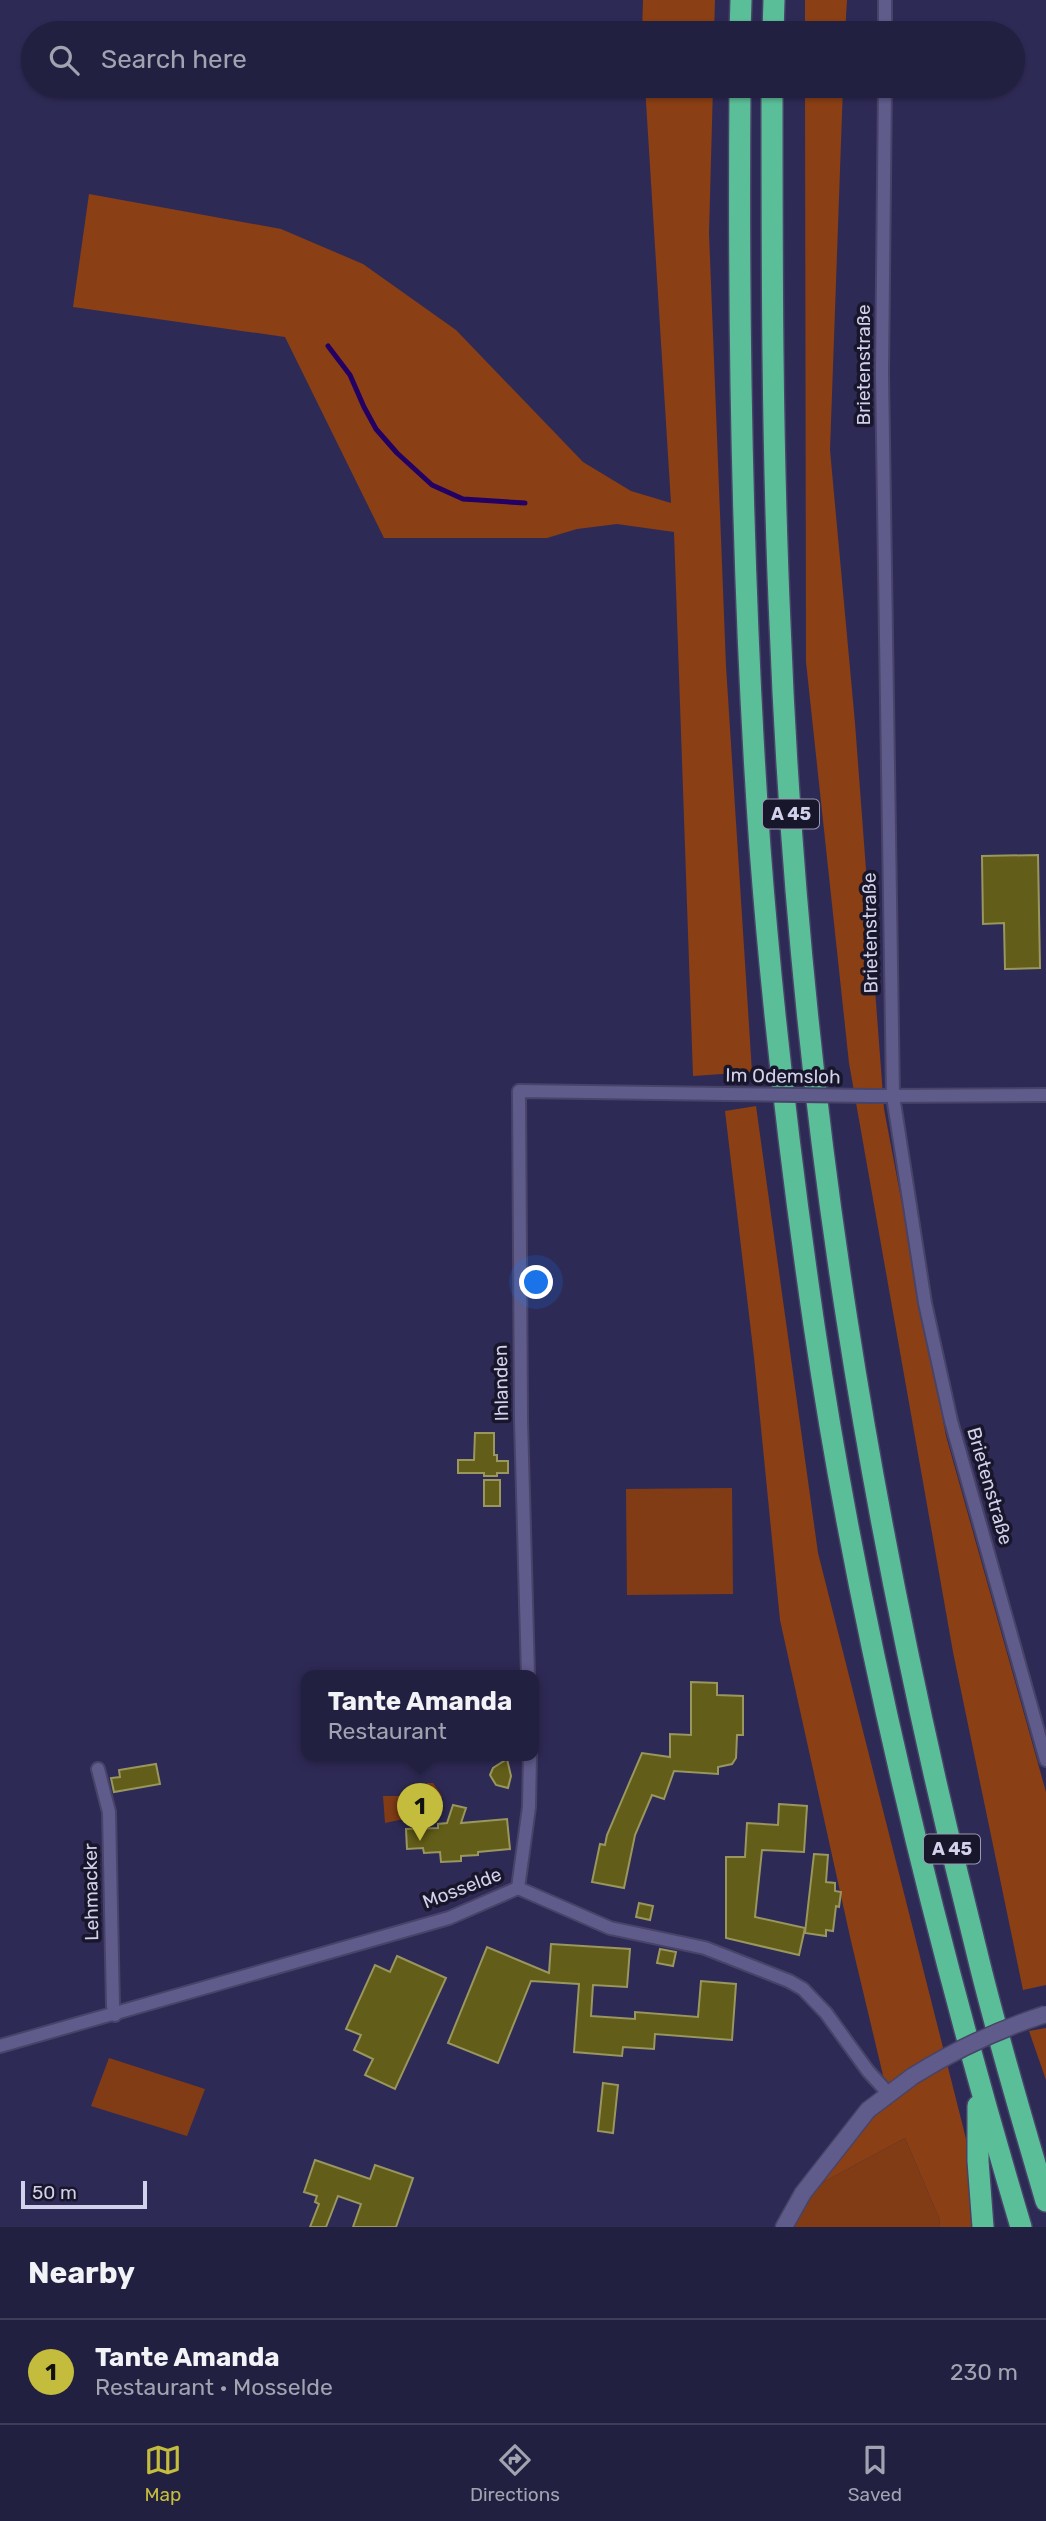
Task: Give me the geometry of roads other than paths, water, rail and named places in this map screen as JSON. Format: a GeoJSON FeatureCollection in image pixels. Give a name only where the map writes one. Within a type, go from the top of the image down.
{"type":"FeatureCollection","features":[{"type":"Feature","properties":{"kind":"highway"},"geometry":{"type":"LineString","coordinates":[[740,21],[741,0]]}},
{"type":"Feature","properties":{"kind":"highway"},"geometry":{"type":"LineString","coordinates":[[773,21],[774,0]]}},
{"type":"Feature","properties":{"kind":"highway","name":"A 45"},"geometry":{"type":"LineString","coordinates":[[740,98],[739,284],[747,616],[761,852],[793,1165],[815,1330],[870,1634],[921,1865],[978,2083],[1021,2227]]}},
{"type":"Feature","properties":{"kind":"highway","name":"A 45"},"geometry":{"type":"LineString","coordinates":[[772,98],[774,439],[780,625],[795,870],[828,1185],[863,1423],[916,1696],[978,1958],[1046,2201]]}},
{"type":"Feature","properties":{"kind":"highway"},"geometry":{"type":"LineString","coordinates":[[978,2083],[978,2161],[984,2227]]}},
{"type":"Feature","properties":{"kind":"highway"},"geometry":{"type":"LineString","coordinates":[[1034,2158],[1046,2177]]}},
{"type":"Feature","properties":{"kind":"street"},"geometry":{"type":"LineString","coordinates":[[885,21],[886,0]]}},
{"type":"Feature","properties":{"kind":"street","name":"Brietenstraße"},"geometry":{"type":"LineString","coordinates":[[885,98],[882,373],[893,1096],[925,1303],[951,1422],[1046,1760]]}},
{"type":"Feature","properties":{"kind":"street","name":"Im Odemsloh"},"geometry":{"type":"LineString","coordinates":[[519,1091],[872,1096],[1046,1095]]}},
{"type":"Feature","properties":{"kind":"street","name":"Ihlanden"},"geometry":{"type":"LineString","coordinates":[[519,1091],[521,1420],[528,1670]]}},
{"type":"Feature","properties":{"kind":"street"},"geometry":{"type":"LineString","coordinates":[[519,1888],[529,1807],[530,1761]]}},
{"type":"Feature","properties":{"kind":"street","name":"Lehmacker"},"geometry":{"type":"LineString","coordinates":[[98,1769],[108,1812],[115,2015]]}},
{"type":"Feature","properties":{"kind":"street","name":"Mosselde"},"geometry":{"type":"LineString","coordinates":[[0,2046],[449,1918],[519,1888],[610,1928],[705,1948],[789,1981],[803,1989],[826,2013],[868,2071],[888,2092]]}},
{"type":"Feature","properties":{"kind":"street"},"geometry":{"type":"LineString","coordinates":[[784,2227],[803,2193],[868,2109],[888,2092],[966,2046],[1006,2027],[1046,2014]]}},
{"type":"Feature","properties":{"kind":"waterway"},"geometry":{"type":"LineString","coordinates":[[328,346],[350,375],[376,429],[397,453],[432,485],[463,499],[525,503]]}},
{"type":"Feature","properties":{"kind":"place","name":"Tante Amanda"},"geometry":{"type":"Point","coordinates":[420,1841]}}]}
